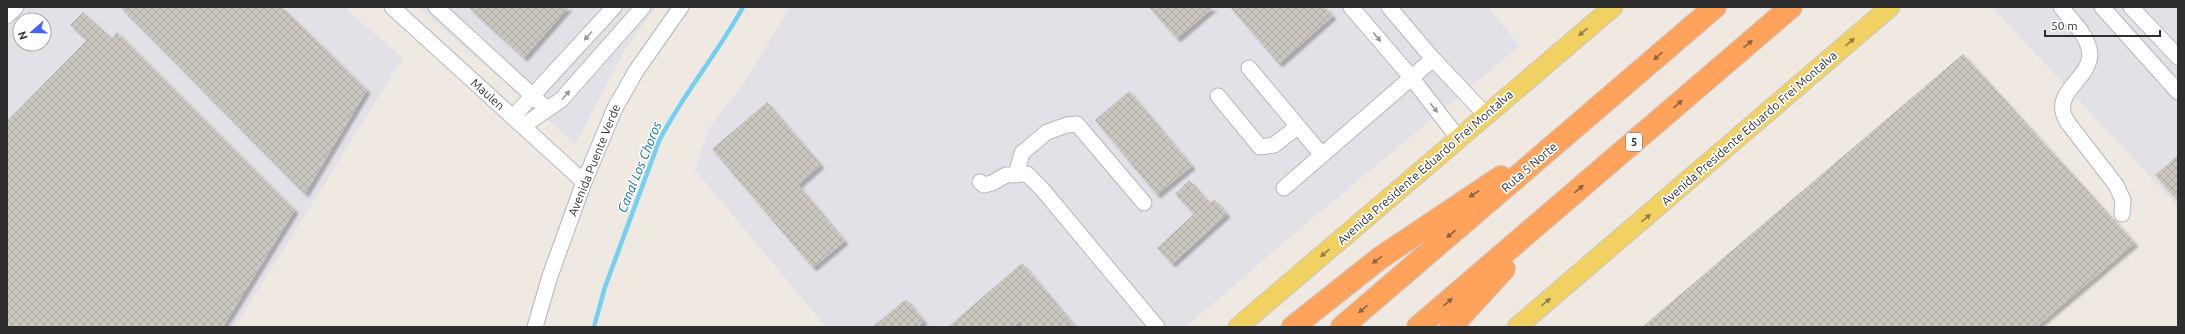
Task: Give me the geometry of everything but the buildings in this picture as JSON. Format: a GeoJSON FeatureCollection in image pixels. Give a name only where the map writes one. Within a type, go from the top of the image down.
{"type":"FeatureCollection","features":[{"type":"Feature","properties":{"kind":"highway","name":"Ruta 5 Norte"},"geometry":{"type":"LineString","coordinates":[[1342,327],[1715,7]]}},
{"type":"Feature","properties":{"kind":"highway","name":"5"},"geometry":{"type":"LineString","coordinates":[[1418,327],[1791,7]]}},
{"type":"Feature","properties":{"kind":"highway"},"geometry":{"type":"LineString","coordinates":[[1293,327],[1351,280],[1444,213],[1566,135]]}},
{"type":"Feature","properties":{"kind":"highway"},"geometry":{"type":"LineString","coordinates":[[1451,327],[1513,259],[1550,214]]}},
{"type":"Feature","properties":{"kind":"main road","name":"Avenida Presidente Eduardo Frei Montalva"},"geometry":{"type":"LineString","coordinates":[[1238,327],[1613,7]]}},
{"type":"Feature","properties":{"kind":"main road","name":"Avenida Presidente Eduardo Frei Montalva"},"geometry":{"type":"LineString","coordinates":[[1517,327],[1890,7]]}},
{"type":"Feature","properties":{"kind":"street"},"geometry":{"type":"LineString","coordinates":[[7,16],[16,7]]}},
{"type":"Feature","properties":{"kind":"street","name":"Maulen"},"geometry":{"type":"LineString","coordinates":[[392,7],[584,182]]}},
{"type":"Feature","properties":{"kind":"street"},"geometry":{"type":"LineString","coordinates":[[436,7],[548,109]]}},
{"type":"Feature","properties":{"kind":"street"},"geometry":{"type":"LineString","coordinates":[[518,122],[534,95],[614,7]]}},
{"type":"Feature","properties":{"kind":"street"},"geometry":{"type":"LineString","coordinates":[[518,122],[548,109],[561,100],[643,7]]}},
{"type":"Feature","properties":{"kind":"street","name":"Avenida Puente Verde"},"geometry":{"type":"LineString","coordinates":[[535,327],[550,276],[584,182],[606,127],[625,89],[681,7]]}},
{"type":"Feature","properties":{"kind":"street"},"geometry":{"type":"LineString","coordinates":[[1351,7],[1411,77],[1459,139]]}},
{"type":"Feature","properties":{"kind":"street"},"geometry":{"type":"LineString","coordinates":[[1389,7],[1433,59],[1486,115]]}},
{"type":"Feature","properties":{"kind":"street"},"geometry":{"type":"LineString","coordinates":[[2061,7],[2081,31],[2088,45],[2090,55],[2088,66],[2064,98],[2062,111],[2068,122],[2116,185],[2123,200],[2122,214]]}},
{"type":"Feature","properties":{"kind":"street"},"geometry":{"type":"LineString","coordinates":[[2102,7],[2178,92]]}},
{"type":"Feature","properties":{"kind":"street"},"geometry":{"type":"LineString","coordinates":[[2131,7],[2178,57]]}},
{"type":"Feature","properties":{"kind":"street"},"geometry":{"type":"LineString","coordinates":[[1284,188],[1433,59]]}},
{"type":"Feature","properties":{"kind":"street"},"geometry":{"type":"LineString","coordinates":[[1249,68],[1322,155]]}},
{"type":"Feature","properties":{"kind":"street"},"geometry":{"type":"LineString","coordinates":[[1218,96],[1260,147],[1274,145],[1297,127]]}},
{"type":"Feature","properties":{"kind":"street"},"geometry":{"type":"LineString","coordinates":[[1016,175],[1022,152],[1047,132],[1067,125],[1077,124],[1144,203]]}},
{"type":"Feature","properties":{"kind":"street"},"geometry":{"type":"LineString","coordinates":[[980,182],[984,185],[992,183],[1006,175],[1027,174],[1042,189],[1157,327]]}},
{"type":"Feature","properties":{"kind":"shaded area"},"geometry":{"type":"Polygon","coordinates":[[[7,7],[344,7],[403,58],[235,327],[7,327],[7,7]]]}},
{"type":"Feature","properties":{"kind":"shaded area"},"geometry":{"type":"Polygon","coordinates":[[[418,7],[656,7],[626,48],[575,144],[418,7]]]}},
{"type":"Feature","properties":{"kind":"shaded area"},"geometry":{"type":"Polygon","coordinates":[[[790,7],[1488,7],[1520,46],[1283,243],[1186,327],[826,327],[695,170],[709,128],[744,83],[790,7]]]}},
{"type":"Feature","properties":{"kind":"shaded area"},"geometry":{"type":"Polygon","coordinates":[[[1992,7],[2178,7],[2178,207],[1992,7]]]}},
{"type":"Feature","properties":{"kind":"waterway","name":"Canal Los Choros"},"geometry":{"type":"LineString","coordinates":[[594,327],[605,287],[659,141],[668,124],[723,41],[743,7]]}}]}
